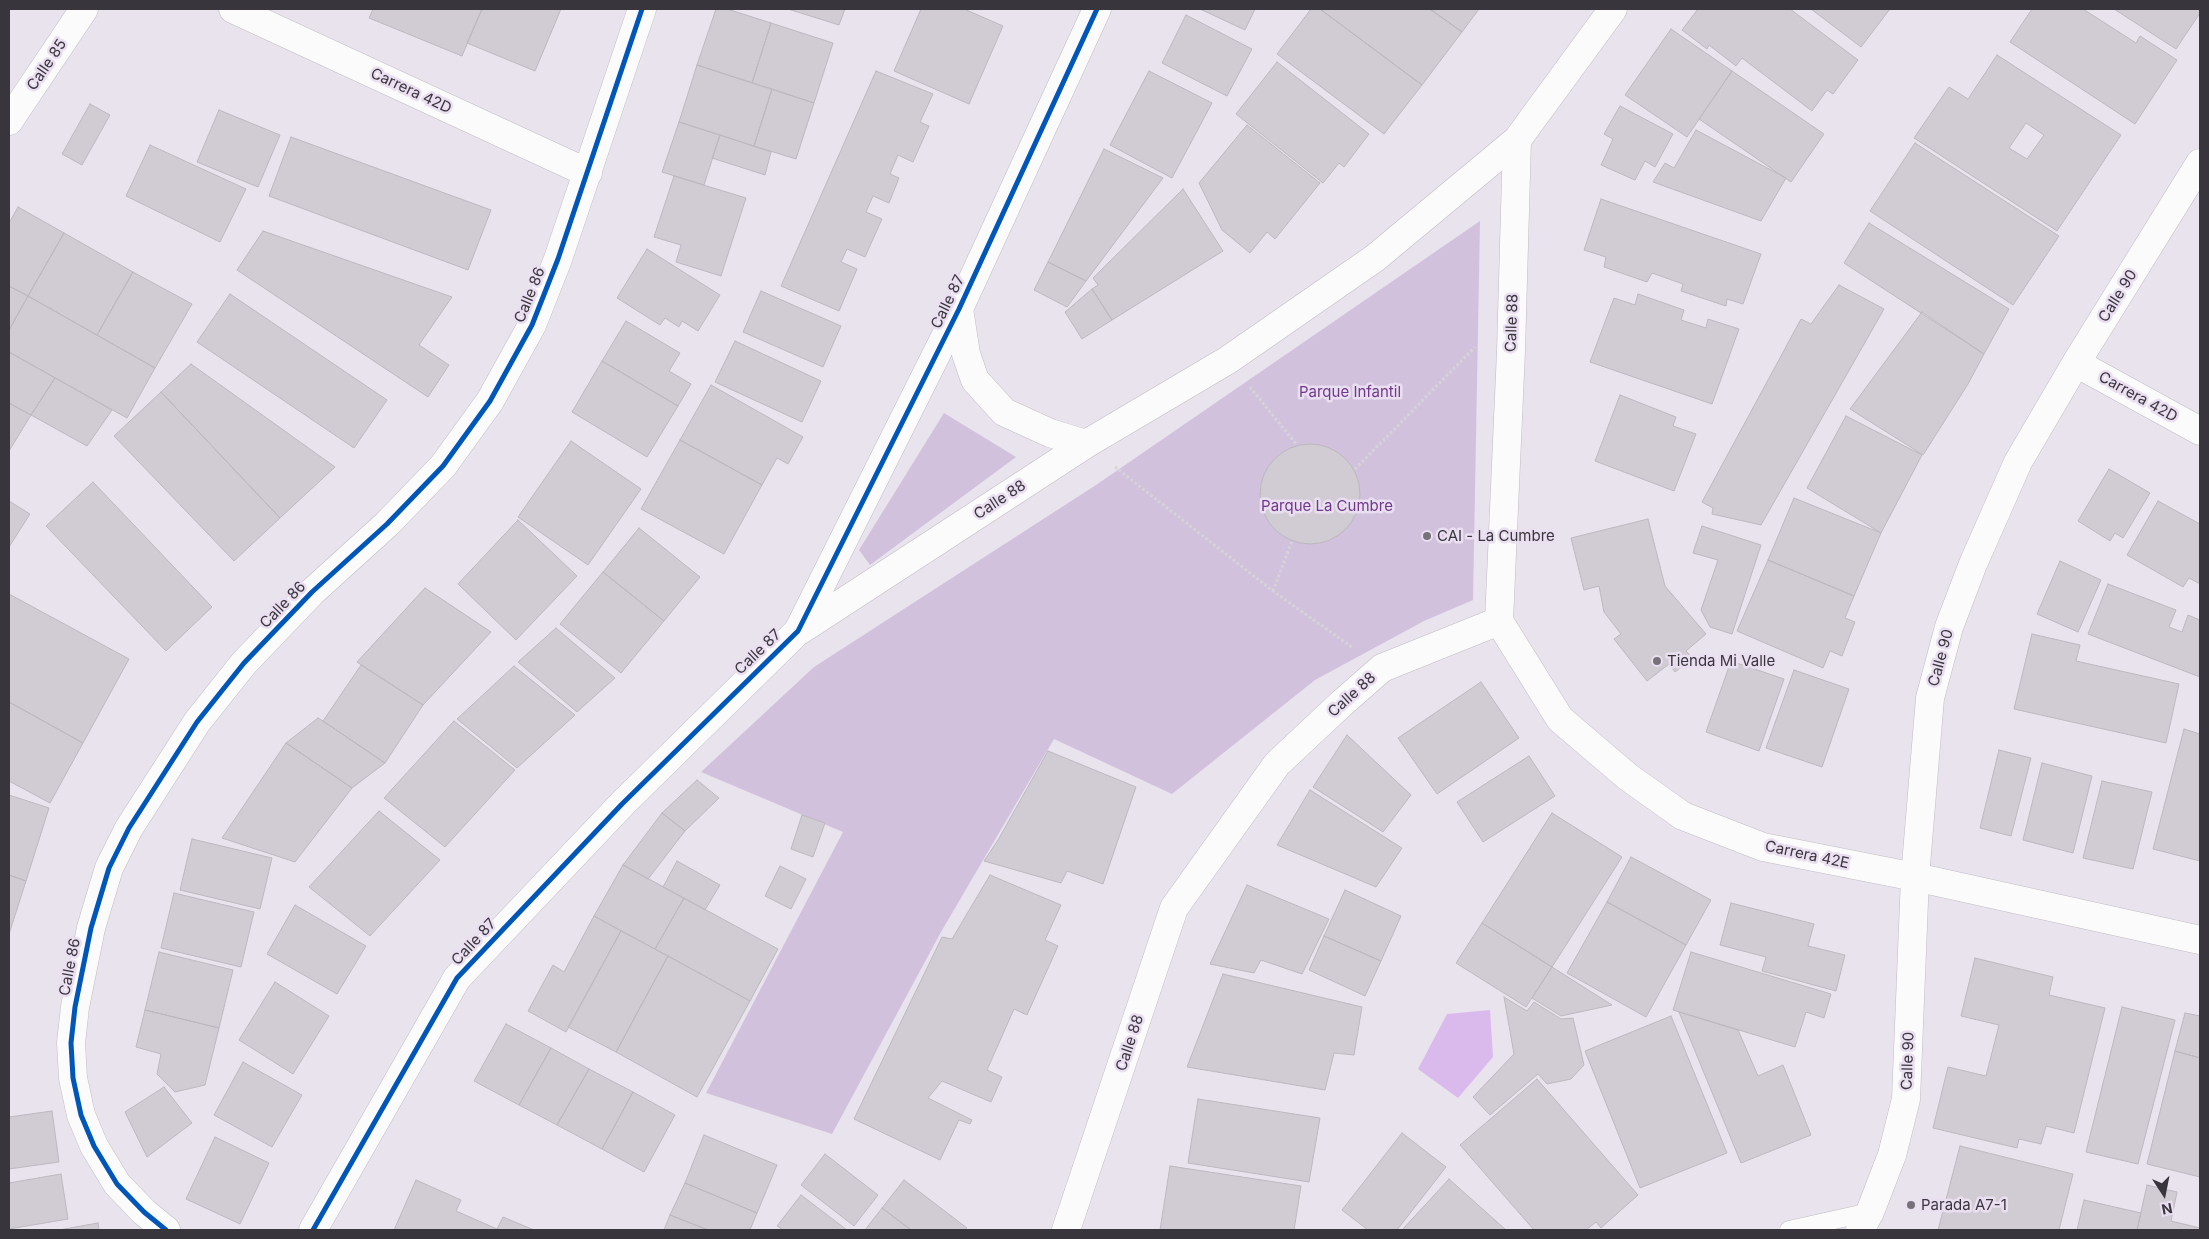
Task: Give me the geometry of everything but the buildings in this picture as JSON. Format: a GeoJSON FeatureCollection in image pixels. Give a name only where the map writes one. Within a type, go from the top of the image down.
{"type":"FeatureCollection","features":[{"type":"Feature","properties":{"kind":"street","name":"Calle 85"},"geometry":{"type":"LineString","coordinates":[[9,121],[84,9]]}},
{"type":"Feature","properties":{"kind":"street","name":"Carrera 42D"},"geometry":{"type":"LineString","coordinates":[[233,9],[588,173]]}},
{"type":"Feature","properties":{"kind":"street","name":"Calle 86"},"geometry":{"type":"LineString","coordinates":[[166,1230],[144,1212],[117,1184],[94,1146],[81,1115],[73,1078],[71,1043],[75,1007],[91,928],[109,868],[129,828],[197,722],[244,663],[312,592],[387,524],[443,466],[490,401],[532,325],[588,173],[642,9]]}},
{"type":"Feature","properties":{"kind":"street","name":"Calle 87"},"geometry":{"type":"LineString","coordinates":[[313,1230],[457,978],[622,804],[798,631],[959,309],[1097,9]]}},
{"type":"Feature","properties":{"kind":"street","name":"Calle 88"},"geometry":{"type":"LineString","coordinates":[[798,631],[1086,444],[1228,360],[1375,258],[1517,140],[1613,9]]}},
{"type":"Feature","properties":{"kind":"street","name":"Calle 88"},"geometry":{"type":"LineString","coordinates":[[1066,1230],[1174,908],[1277,764],[1382,668],[1499,621],[1511,351],[1517,140]]}},
{"type":"Feature","properties":{"kind":"street","name":"Calle 90"},"geometry":{"type":"LineString","coordinates":[[1865,1221],[1892,1155],[1906,1099],[1915,877],[1930,698],[1949,627],[1973,564],[2018,462],[2076,363],[2200,163]]}},
{"type":"Feature","properties":{"kind":"street","name":"Calle 87"},"geometry":{"type":"LineString","coordinates":[[959,309],[966,354],[975,380],[1004,412],[1050,433],[1086,444]]}},
{"type":"Feature","properties":{"kind":"street","name":"Carrera 42D"},"geometry":{"type":"LineString","coordinates":[[2076,363],[2200,431]]}},
{"type":"Feature","properties":{"kind":"street","name":"Carrera 42E"},"geometry":{"type":"LineString","coordinates":[[1499,621],[1560,719],[1628,778],[1683,816],[1763,847],[1915,877],[2200,940]]}},
{"type":"Feature","properties":{"kind":"lane","name":"Calle 90"},"geometry":{"type":"LineString","coordinates":[[1789,1230],[1865,1221]]}},
{"type":"Feature","properties":{"kind":"path"},"geometry":{"type":"LineString","coordinates":[[1354,469],[1478,344],[1511,351]]}},
{"type":"Feature","properties":{"kind":"path"},"geometry":{"type":"LineString","coordinates":[[1228,360],[1297,445]]}},
{"type":"Feature","properties":{"kind":"path"},"geometry":{"type":"LineString","coordinates":[[1086,444],[1273,591],[1382,668]]}},
{"type":"Feature","properties":{"kind":"path"},"geometry":{"type":"LineString","coordinates":[[1273,591],[1292,541]]}},
{"type":"Feature","properties":{"kind":"green space","name":"Parque La Cumbre"},"geometry":{"type":"Polygon","coordinates":[[[1480,221],[1473,600],[1424,621],[1315,680],[1172,794],[1054,739],[941,932],[832,1134],[706,1093],[843,832],[701,772],[814,667],[1096,485],[1480,221]]]}},
{"type":"Feature","properties":{"kind":"green space"},"geometry":{"type":"Polygon","coordinates":[[[944,413],[1016,457],[870,565],[859,550],[944,413]]]}},
{"type":"Feature","properties":{"kind":"shaded area"},"geometry":{"type":"Polygon","coordinates":[[[1490,1010],[1493,1057],[1458,1098],[1418,1069],[1447,1014],[1490,1010]]]}},
{"type":"Feature","properties":{"kind":"cycle path"},"geometry":{"type":"LineString","coordinates":[[166,1230],[144,1212],[117,1184],[94,1146],[81,1115],[73,1078],[71,1043],[75,1007],[91,928],[109,868],[129,828],[197,722],[244,663],[312,592],[387,524],[443,466],[490,401],[532,325],[558,259],[642,9]]}},
{"type":"Feature","properties":{"kind":"cycle path"},"geometry":{"type":"LineString","coordinates":[[313,1230],[457,978],[622,804],[798,631],[959,309],[1097,9]]}},
{"type":"Feature","properties":{"kind":"place","name":"CAI - La Cumbre"},"geometry":{"type":"Point","coordinates":[1427,536]}},
{"type":"Feature","properties":{"kind":"place","name":"Tienda Mi Valle"},"geometry":{"type":"Point","coordinates":[1657,661]}},
{"type":"Feature","properties":{"kind":"place","name":"Parada A7-1"},"geometry":{"type":"Point","coordinates":[1911,1205]}},
{"type":"Feature","properties":{"kind":"park label","name":"Parque Infantil"},"geometry":{"type":"Point","coordinates":[1350,392]}}]}
